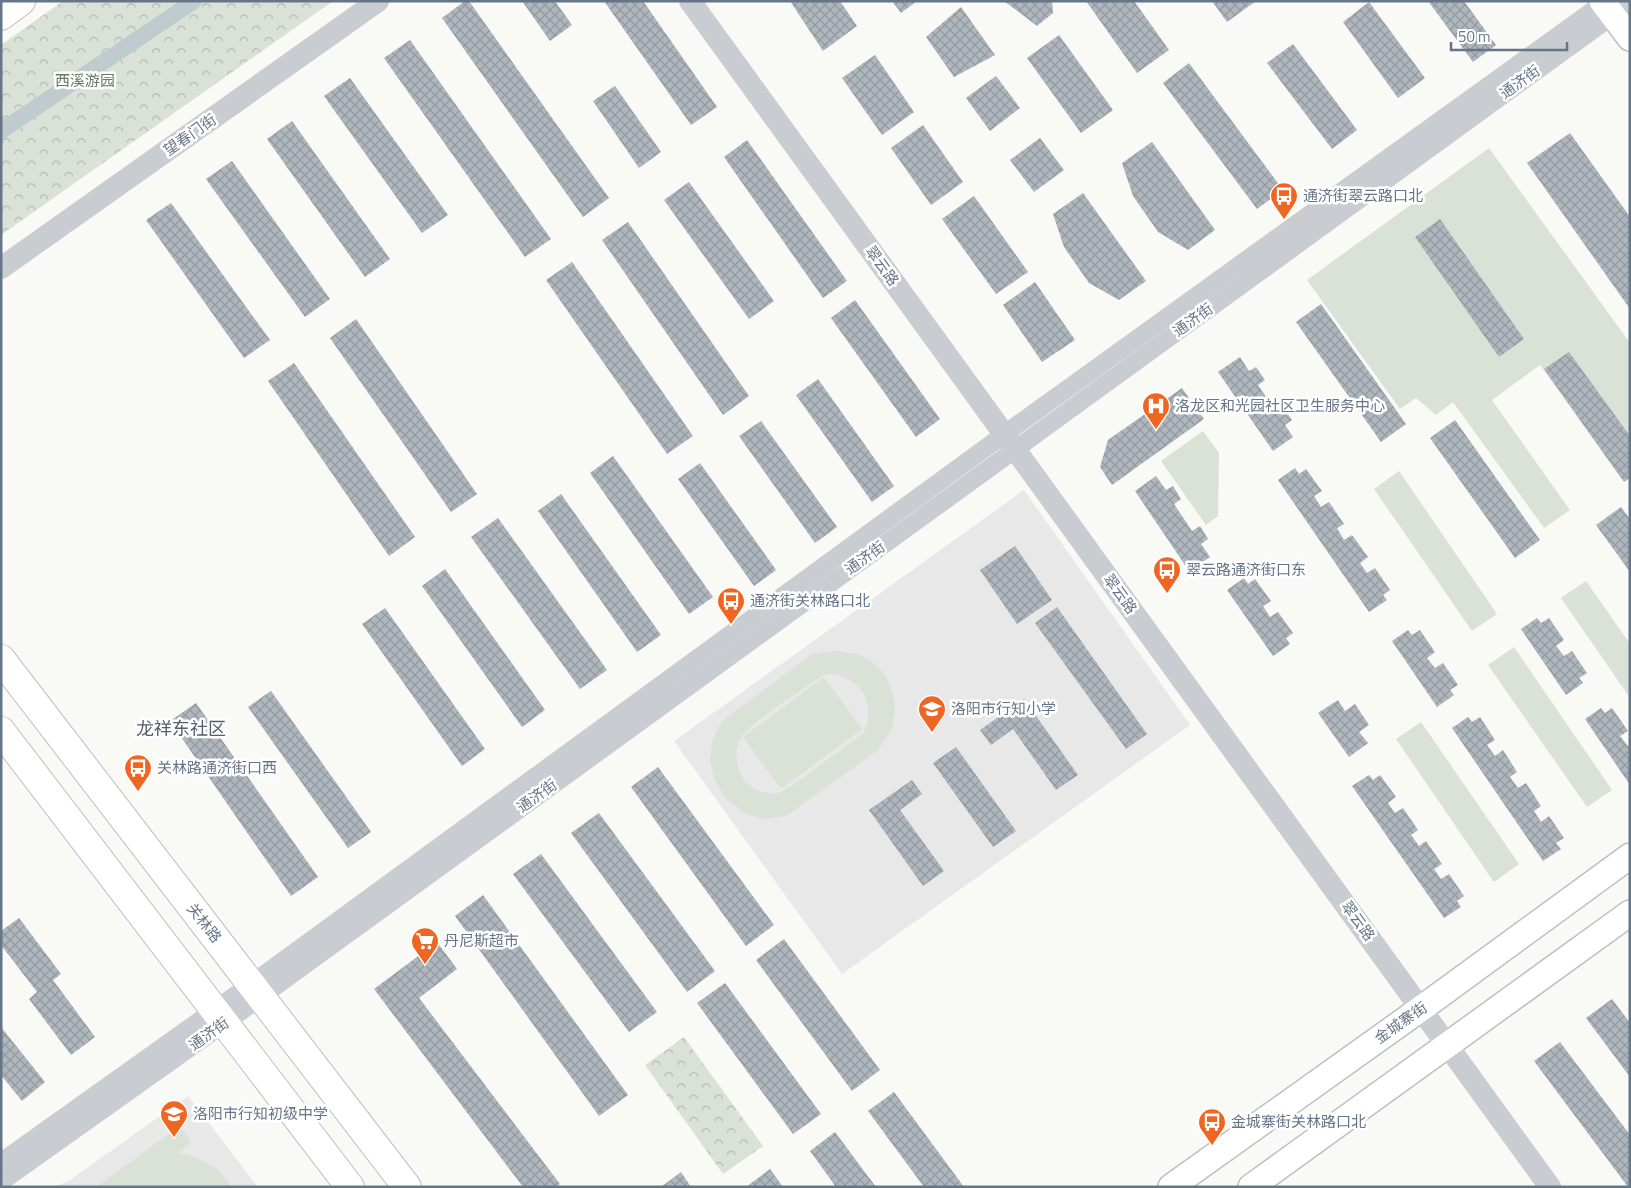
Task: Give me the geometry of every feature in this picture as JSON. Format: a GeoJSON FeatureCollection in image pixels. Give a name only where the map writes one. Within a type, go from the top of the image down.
{"type":"FeatureCollection","features":[{"type":"Feature","properties":{"kind":"main road"},"geometry":{"type":"LineString","coordinates":[[1,16],[22,1]]}},
{"type":"Feature","properties":{"kind":"main road"},"geometry":{"type":"LineString","coordinates":[[1611,5],[1630,38]]}},
{"type":"Feature","properties":{"kind":"main road","name":"关林路"},"geometry":{"type":"LineString","coordinates":[[1,659],[407,1187]]}},
{"type":"Feature","properties":{"kind":"main road"},"geometry":{"type":"LineString","coordinates":[[1,731],[350,1187]]}},
{"type":"Feature","properties":{"kind":"main road","name":"金城寨街"},"geometry":{"type":"LineString","coordinates":[[1170,1187],[1427,1004],[1630,856]]}},
{"type":"Feature","properties":{"kind":"main road"},"geometry":{"type":"LineString","coordinates":[[1251,1187],[1630,913]]}},
{"type":"Feature","properties":{"kind":"street","name":"望春门街"},"geometry":{"type":"LineString","coordinates":[[1,249],[352,1]]}},
{"type":"Feature","properties":{"kind":"street","name":"望春门街"},"geometry":{"type":"LineString","coordinates":[[1,268],[378,1]]}},
{"type":"Feature","properties":{"kind":"street","name":"翠云路"},"geometry":{"type":"LineString","coordinates":[[690,1],[1247,745],[1427,1004],[1565,1187]]}},
{"type":"Feature","properties":{"kind":"street","name":"翠云路"},"geometry":{"type":"LineString","coordinates":[[709,1],[1016,437]]}},
{"type":"Feature","properties":{"kind":"street","name":"通济街"},"geometry":{"type":"LineString","coordinates":[[1,1162],[256,990],[1611,5]]}},
{"type":"Feature","properties":{"kind":"street","name":"通济街"},"geometry":{"type":"LineString","coordinates":[[1,1182],[219,1016]]}},
{"type":"Feature","properties":{"kind":"street","name":"翠云路"},"geometry":{"type":"LineString","coordinates":[[1454,1041],[1550,1187]]}},
{"type":"Feature","properties":{"kind":"shaded area","name":"洛阳市行知小学"},"geometry":{"type":"Polygon","coordinates":[[[1024,490],[1190,725],[842,974],[674,741],[1024,490]]]}},
{"type":"Feature","properties":{"kind":"shaded area","name":"洛阳市行知初级中学"},"geometry":{"type":"Polygon","coordinates":[[[188,1096],[258,1187],[54,1187],[69,1181],[188,1096]]]}},
{"type":"Feature","properties":{"kind":"green space","name":"西溪游园"},"geometry":{"type":"Polygon","coordinates":[[[63,1],[333,1],[1,235],[1,45],[63,1]]]}},
{"type":"Feature","properties":{"kind":"green space"},"geometry":{"type":"Polygon","coordinates":[[[1489,148],[1630,343],[1630,472],[1621,478],[1540,365],[1492,400],[1570,510],[1544,528],[1453,402],[1436,415],[1416,398],[1400,409],[1307,280],[1489,148]]]}},
{"type":"Feature","properties":{"kind":"green space"},"geometry":{"type":"Polygon","coordinates":[[[1203,431],[1219,453],[1218,516],[1206,525],[1161,461],[1203,431]]]}},
{"type":"Feature","properties":{"kind":"green space"},"geometry":{"type":"Polygon","coordinates":[[[1399,471],[1497,614],[1472,631],[1374,489],[1399,471]]]}},
{"type":"Feature","properties":{"kind":"green space"},"geometry":{"type":"Polygon","coordinates":[[[1586,581],[1630,644],[1630,698],[1561,598],[1586,581]]]}},
{"type":"Feature","properties":{"kind":"green space"},"geometry":{"type":"Polygon","coordinates":[[[1514,647],[1612,790],[1587,807],[1488,665],[1514,647]]]}},
{"type":"Feature","properties":{"kind":"green space"},"geometry":{"type":"Polygon","coordinates":[[[834,651],[853,653],[873,662],[886,678],[893,697],[895,707],[891,730],[878,750],[786,816],[763,819],[743,812],[726,799],[715,781],[710,761],[712,741],[722,721],[812,654],[834,651]],[[835,674],[823,675],[764,716],[744,734],[737,746],[737,756],[738,767],[745,781],[755,789],[763,792],[776,793],[786,789],[864,733],[867,723],[868,704],[860,689],[845,678],[835,674]]]}},
{"type":"Feature","properties":{"kind":"green space"},"geometry":{"type":"Polygon","coordinates":[[[824,677],[862,729],[781,789],[743,737],[824,677]]]}},
{"type":"Feature","properties":{"kind":"green space"},"geometry":{"type":"Polygon","coordinates":[[[1421,722],[1519,864],[1494,882],[1396,739],[1421,722]]]}},
{"type":"Feature","properties":{"kind":"green space"},"geometry":{"type":"Polygon","coordinates":[[[684,1037],[763,1146],[723,1174],[645,1065],[684,1037]]]}},
{"type":"Feature","properties":{"kind":"green space"},"geometry":{"type":"Polygon","coordinates":[[[180,1126],[191,1142],[178,1153],[194,1157],[209,1164],[221,1173],[231,1187],[96,1187],[180,1126]]]}},
{"type":"Feature","properties":{"kind":"building"},"geometry":{"type":"Polygon","coordinates":[[[465,1],[469,1],[609,198],[583,217],[442,18],[465,1]]]}},
{"type":"Feature","properties":{"kind":"building"},"geometry":{"type":"Polygon","coordinates":[[[522,1],[555,1],[572,25],[550,41],[522,1]]]}},
{"type":"Feature","properties":{"kind":"building"},"geometry":{"type":"Polygon","coordinates":[[[604,1],[643,1],[717,107],[691,125],[604,1]]]}},
{"type":"Feature","properties":{"kind":"building"},"geometry":{"type":"Polygon","coordinates":[[[790,1],[840,1],[857,26],[823,51],[790,1]]]}},
{"type":"Feature","properties":{"kind":"building"},"geometry":{"type":"Polygon","coordinates":[[[892,1],[917,1],[901,13],[892,1]]]}},
{"type":"Feature","properties":{"kind":"building"},"geometry":{"type":"Polygon","coordinates":[[[1004,1],[1052,1],[1053,13],[1037,26],[1004,1]]]}},
{"type":"Feature","properties":{"kind":"building"},"geometry":{"type":"Polygon","coordinates":[[[1086,1],[1134,1],[1169,50],[1137,73],[1086,1]]]}},
{"type":"Feature","properties":{"kind":"building"},"geometry":{"type":"Polygon","coordinates":[[[1212,1],[1256,1],[1227,22],[1212,1]]]}},
{"type":"Feature","properties":{"kind":"building"},"geometry":{"type":"Polygon","coordinates":[[[1428,1],[1464,1],[1496,45],[1473,62],[1428,1]]]}},
{"type":"Feature","properties":{"kind":"building"},"geometry":{"type":"Polygon","coordinates":[[[1369,2],[1425,78],[1398,98],[1343,22],[1369,2]]]}},
{"type":"Feature","properties":{"kind":"building"},"geometry":{"type":"Polygon","coordinates":[[[961,7],[995,55],[954,77],[926,37],[961,7]]]}},
{"type":"Feature","properties":{"kind":"building"},"geometry":{"type":"Polygon","coordinates":[[[1059,35],[1113,110],[1081,133],[1027,58],[1059,35]]]}},
{"type":"Feature","properties":{"kind":"building"},"geometry":{"type":"Polygon","coordinates":[[[410,40],[551,239],[525,257],[384,58],[410,40]]]}},
{"type":"Feature","properties":{"kind":"building"},"geometry":{"type":"Polygon","coordinates":[[[1293,44],[1357,130],[1332,149],[1267,63],[1293,44]]]}},
{"type":"Feature","properties":{"kind":"building"},"geometry":{"type":"Polygon","coordinates":[[[875,55],[914,112],[882,135],[842,78],[875,55]]]}},
{"type":"Feature","properties":{"kind":"building"},"geometry":{"type":"Polygon","coordinates":[[[1189,63],[1283,190],[1257,209],[1163,83],[1189,63]]]}},
{"type":"Feature","properties":{"kind":"building"},"geometry":{"type":"Polygon","coordinates":[[[996,76],[1020,108],[990,131],[966,98],[996,76]]]}},
{"type":"Feature","properties":{"kind":"building"},"geometry":{"type":"Polygon","coordinates":[[[350,78],[448,215],[422,233],[324,96],[350,78]]]}},
{"type":"Feature","properties":{"kind":"building"},"geometry":{"type":"Polygon","coordinates":[[[615,86],[661,152],[639,168],[593,101],[615,86]]]}},
{"type":"Feature","properties":{"kind":"building"},"geometry":{"type":"Polygon","coordinates":[[[292,121],[390,259],[365,277],[267,139],[292,121]]]}},
{"type":"Feature","properties":{"kind":"building"},"geometry":{"type":"Polygon","coordinates":[[[923,125],[963,182],[931,205],[891,148],[923,125]]]}},
{"type":"Feature","properties":{"kind":"building"},"geometry":{"type":"Polygon","coordinates":[[[1570,133],[1630,217],[1630,309],[1527,163],[1570,133]]]}},
{"type":"Feature","properties":{"kind":"building"},"geometry":{"type":"Polygon","coordinates":[[[1040,138],[1064,170],[1034,192],[1010,160],[1040,138]]]}},
{"type":"Feature","properties":{"kind":"building"},"geometry":{"type":"Polygon","coordinates":[[[747,140],[847,281],[823,298],[724,157],[747,140]]]}},
{"type":"Feature","properties":{"kind":"building"},"geometry":{"type":"Polygon","coordinates":[[[1152,142],[1215,230],[1188,250],[1158,232],[1133,196],[1122,163],[1152,142]]]}},
{"type":"Feature","properties":{"kind":"building"},"geometry":{"type":"Polygon","coordinates":[[[232,161],[330,299],[305,317],[206,179],[232,161]]]}},
{"type":"Feature","properties":{"kind":"building"},"geometry":{"type":"Polygon","coordinates":[[[689,182],[774,301],[749,319],[664,200],[689,182]]]}},
{"type":"Feature","properties":{"kind":"building"},"geometry":{"type":"Polygon","coordinates":[[[1083,193],[1146,281],[1119,300],[1089,283],[1064,247],[1053,214],[1083,193]]]}},
{"type":"Feature","properties":{"kind":"building"},"geometry":{"type":"Polygon","coordinates":[[[974,196],[1028,272],[996,294],[942,219],[974,196]]]}},
{"type":"Feature","properties":{"kind":"building"},"geometry":{"type":"Polygon","coordinates":[[[171,203],[270,340],[244,358],[146,220],[171,203]]]}},
{"type":"Feature","properties":{"kind":"building"},"geometry":{"type":"Polygon","coordinates":[[[1440,219],[1524,339],[1499,357],[1415,237],[1440,219]]]}},
{"type":"Feature","properties":{"kind":"building"},"geometry":{"type":"Polygon","coordinates":[[[628,222],[749,396],[723,415],[602,240],[628,222]]]}},
{"type":"Feature","properties":{"kind":"building"},"geometry":{"type":"Polygon","coordinates":[[[572,262],[693,436],[667,454],[546,280],[572,262]]]}},
{"type":"Feature","properties":{"kind":"building"},"geometry":{"type":"Polygon","coordinates":[[[1035,282],[1075,340],[1042,362],[1003,305],[1035,282]]]}},
{"type":"Feature","properties":{"kind":"building"},"geometry":{"type":"Polygon","coordinates":[[[855,300],[940,419],[916,437],[831,318],[855,300]]]}},
{"type":"Feature","properties":{"kind":"building"},"geometry":{"type":"Polygon","coordinates":[[[1321,304],[1406,424],[1381,442],[1296,322],[1321,304]]]}},
{"type":"Feature","properties":{"kind":"building"},"geometry":{"type":"Polygon","coordinates":[[[356,319],[477,494],[451,512],[330,338],[356,319]]]}},
{"type":"Feature","properties":{"kind":"building"},"geometry":{"type":"Polygon","coordinates":[[[1569,352],[1630,436],[1630,478],[1624,482],[1544,369],[1569,352]]]}},
{"type":"Feature","properties":{"kind":"building"},"geometry":{"type":"Polygon","coordinates":[[[1240,357],[1249,371],[1256,367],[1265,380],[1258,385],[1276,412],[1283,407],[1292,420],[1285,425],[1293,437],[1273,451],[1218,372],[1240,357]]]}},
{"type":"Feature","properties":{"kind":"building"},"geometry":{"type":"Polygon","coordinates":[[[294,363],[415,537],[389,556],[268,381],[294,363]]]}},
{"type":"Feature","properties":{"kind":"building"},"geometry":{"type":"Polygon","coordinates":[[[818,379],[894,486],[872,502],[796,395],[818,379]]]}},
{"type":"Feature","properties":{"kind":"building","name":"洛龙区和光园社区卫生服务中心"},"geometry":{"type":"Polygon","coordinates":[[[1182,388],[1204,419],[1112,485],[1100,467],[1108,440],[1182,388]]]}},
{"type":"Feature","properties":{"kind":"building"},"geometry":{"type":"Polygon","coordinates":[[[1455,420],[1540,540],[1515,558],[1430,438],[1455,420]]]}},
{"type":"Feature","properties":{"kind":"building"},"geometry":{"type":"Polygon","coordinates":[[[761,421],[837,527],[815,543],[739,436],[761,421]]]}},
{"type":"Feature","properties":{"kind":"building"},"geometry":{"type":"Polygon","coordinates":[[[613,456],[713,597],[689,614],[590,473],[613,456]]]}},
{"type":"Feature","properties":{"kind":"building"},"geometry":{"type":"Polygon","coordinates":[[[700,463],[776,570],[754,586],[678,479],[700,463]]]}},
{"type":"Feature","properties":{"kind":"building"},"geometry":{"type":"Polygon","coordinates":[[[1295,468],[1299,474],[1306,469],[1322,491],[1314,496],[1321,507],[1329,502],[1344,524],[1337,528],[1344,540],[1352,535],[1368,557],[1360,563],[1367,573],[1375,568],[1390,590],[1383,595],[1387,600],[1369,612],[1278,480],[1295,468]]]}},
{"type":"Feature","properties":{"kind":"building"},"geometry":{"type":"Polygon","coordinates":[[[1156,476],[1166,490],[1173,486],[1181,499],[1174,504],[1192,531],[1200,526],[1208,539],[1201,544],[1210,557],[1189,571],[1135,491],[1156,476]]]}},
{"type":"Feature","properties":{"kind":"building"},"geometry":{"type":"Polygon","coordinates":[[[561,494],[661,635],[637,652],[538,511],[561,494]]]}},
{"type":"Feature","properties":{"kind":"building"},"geometry":{"type":"Polygon","coordinates":[[[1621,507],[1630,519],[1630,572],[1596,525],[1621,507]]]}},
{"type":"Feature","properties":{"kind":"building"},"geometry":{"type":"Polygon","coordinates":[[[498,518],[607,670],[580,689],[471,537],[498,518]]]}},
{"type":"Feature","properties":{"kind":"building"},"geometry":{"type":"Polygon","coordinates":[[[1015,546],[1052,600],[1017,624],[980,570],[1015,546]]]}},
{"type":"Feature","properties":{"kind":"building"},"geometry":{"type":"Polygon","coordinates":[[[445,569],[545,710],[522,727],[422,586],[445,569]]]}},
{"type":"Feature","properties":{"kind":"building"},"geometry":{"type":"Polygon","coordinates":[[[1244,578],[1248,584],[1255,579],[1271,601],[1263,606],[1270,617],[1278,612],[1293,633],[1286,638],[1290,644],[1273,656],[1227,590],[1244,578]]]}},
{"type":"Feature","properties":{"kind":"building"},"geometry":{"type":"Polygon","coordinates":[[[1057,607],[1147,734],[1126,749],[1035,623],[1057,607]]]}},
{"type":"Feature","properties":{"kind":"building"},"geometry":{"type":"Polygon","coordinates":[[[385,608],[485,749],[462,766],[362,624],[385,608]]]}},
{"type":"Feature","properties":{"kind":"building"},"geometry":{"type":"Polygon","coordinates":[[[1537,618],[1541,623],[1549,618],[1564,640],[1556,646],[1564,656],[1572,651],[1587,673],[1579,678],[1583,683],[1566,695],[1521,629],[1537,618]]]}},
{"type":"Feature","properties":{"kind":"building"},"geometry":{"type":"Polygon","coordinates":[[[1408,630],[1412,635],[1420,630],[1435,652],[1427,658],[1435,668],[1443,663],[1458,685],[1450,690],[1454,695],[1437,707],[1392,641],[1408,630]]]}},
{"type":"Feature","properties":{"kind":"building"},"geometry":{"type":"Polygon","coordinates":[[[271,691],[371,832],[348,848],[248,707],[271,691]]]}},
{"type":"Feature","properties":{"kind":"building"},"geometry":{"type":"Polygon","coordinates":[[[1024,699],[1078,775],[1056,790],[1013,729],[991,745],[980,730],[1024,699]]]}},
{"type":"Feature","properties":{"kind":"building"},"geometry":{"type":"Polygon","coordinates":[[[1338,700],[1345,711],[1355,704],[1369,725],[1359,732],[1368,743],[1349,757],[1318,713],[1338,700]]]}},
{"type":"Feature","properties":{"kind":"building"},"geometry":{"type":"Polygon","coordinates":[[[196,703],[318,877],[291,896],[170,721],[196,703]]]}},
{"type":"Feature","properties":{"kind":"building"},"geometry":{"type":"Polygon","coordinates":[[[1601,708],[1605,713],[1612,708],[1628,731],[1620,736],[1628,746],[1630,745],[1630,785],[1585,719],[1601,708]]]}},
{"type":"Feature","properties":{"kind":"building"},"geometry":{"type":"Polygon","coordinates":[[[1468,717],[1472,722],[1480,717],[1495,740],[1487,745],[1495,756],[1503,750],[1517,772],[1510,777],[1518,788],[1526,783],[1541,806],[1534,811],[1541,822],[1549,816],[1564,838],[1556,843],[1561,849],[1543,861],[1452,728],[1468,717]]]}},
{"type":"Feature","properties":{"kind":"building"},"geometry":{"type":"Polygon","coordinates":[[[956,747],[1016,831],[993,847],[933,763],[956,747]]]}},
{"type":"Feature","properties":{"kind":"building"},"geometry":{"type":"Polygon","coordinates":[[[658,767],[774,925],[746,946],[631,787],[658,767]]]}},
{"type":"Feature","properties":{"kind":"building"},"geometry":{"type":"Polygon","coordinates":[[[1369,775],[1373,780],[1380,775],[1396,797],[1388,803],[1395,813],[1403,808],[1418,830],[1411,835],[1419,846],[1426,841],[1442,864],[1434,869],[1441,879],[1449,874],[1464,896],[1457,901],[1461,907],[1444,918],[1352,786],[1369,775]]]}},
{"type":"Feature","properties":{"kind":"building"},"geometry":{"type":"Polygon","coordinates":[[[912,780],[922,794],[900,810],[944,871],[923,886],[869,810],[912,780]]]}},
{"type":"Feature","properties":{"kind":"building"},"geometry":{"type":"Polygon","coordinates":[[[599,813],[715,971],[687,992],[571,833],[599,813]]]}},
{"type":"Feature","properties":{"kind":"building"},"geometry":{"type":"Polygon","coordinates":[[[541,854],[657,1012],[629,1032],[513,874],[541,854]]]}},
{"type":"Feature","properties":{"kind":"building"},"geometry":{"type":"Polygon","coordinates":[[[483,895],[628,1095],[599,1116],[455,916],[483,895]]]}},
{"type":"Feature","properties":{"kind":"building"},"geometry":{"type":"Polygon","coordinates":[[[19,918],[61,974],[53,980],[95,1037],[71,1055],[29,999],[37,992],[1,945],[1,931],[19,918]]]}},
{"type":"Feature","properties":{"kind":"building"},"geometry":{"type":"Polygon","coordinates":[[[784,939],[880,1070],[852,1091],[756,960],[784,939]]]}},
{"type":"Feature","properties":{"kind":"building"},"geometry":{"type":"Polygon","coordinates":[[[437,942],[457,969],[419,998],[560,1184],[556,1187],[523,1187],[374,989],[437,942]]]}},
{"type":"Feature","properties":{"kind":"building"},"geometry":{"type":"Polygon","coordinates":[[[725,983],[821,1114],[793,1134],[697,1003],[725,983]]]}},
{"type":"Feature","properties":{"kind":"building"},"geometry":{"type":"Polygon","coordinates":[[[1612,999],[1630,1023],[1630,1077],[1586,1018],[1612,999]]]}},
{"type":"Feature","properties":{"kind":"building"},"geometry":{"type":"Polygon","coordinates":[[[1,1027],[45,1082],[22,1101],[1,1075],[1,1027]]]}},
{"type":"Feature","properties":{"kind":"building"},"geometry":{"type":"Polygon","coordinates":[[[1560,1042],[1630,1135],[1630,1187],[1628,1187],[1534,1061],[1560,1042]]]}},
{"type":"Feature","properties":{"kind":"building"},"geometry":{"type":"Polygon","coordinates":[[[894,1092],[964,1187],[924,1187],[868,1111],[894,1092]]]}},
{"type":"Feature","properties":{"kind":"building"},"geometry":{"type":"Polygon","coordinates":[[[835,1132],[876,1187],[836,1187],[810,1151],[835,1132]]]}},
{"type":"Feature","properties":{"kind":"building"},"geometry":{"type":"Polygon","coordinates":[[[770,1169],[783,1187],[746,1187],[770,1169]]]}},
{"type":"Feature","properties":{"kind":"building"},"geometry":{"type":"Polygon","coordinates":[[[681,1172],[691,1187],[661,1187],[681,1172]]]}},
{"type":"Feature","properties":{"kind":"waterway"},"geometry":{"type":"LineString","coordinates":[[1,131],[194,1]]}},
{"type":"Feature","properties":{"kind":"place","name":"通济街翠云路口北"},"geometry":{"type":"Point","coordinates":[1284,220]}},
{"type":"Feature","properties":{"kind":"place","name":"洛龙区和光园社区卫生服务中心"},"geometry":{"type":"Point","coordinates":[1156,430]}},
{"type":"Feature","properties":{"kind":"place","name":"翠云路通济街口东"},"geometry":{"type":"Point","coordinates":[1167,594]}},
{"type":"Feature","properties":{"kind":"place","name":"通济街关林路口北"},"geometry":{"type":"Point","coordinates":[731,625]}},
{"type":"Feature","properties":{"kind":"place","name":"洛阳市行知小学"},"geometry":{"type":"Point","coordinates":[932,733]}},
{"type":"Feature","properties":{"kind":"place","name":"关林路通济街口西"},"geometry":{"type":"Point","coordinates":[138,792]}},
{"type":"Feature","properties":{"kind":"place","name":"丹尼斯超市"},"geometry":{"type":"Point","coordinates":[425,965]}},
{"type":"Feature","properties":{"kind":"place","name":"洛阳市行知初级中学"},"geometry":{"type":"Point","coordinates":[174,1138]}},
{"type":"Feature","properties":{"kind":"place","name":"金城寨街关林路口北"},"geometry":{"type":"Point","coordinates":[1212,1146]}},
{"type":"Feature","properties":{"kind":"district","name":"龙祥东社区"},"geometry":{"type":"Point","coordinates":[181,729]}}]}
